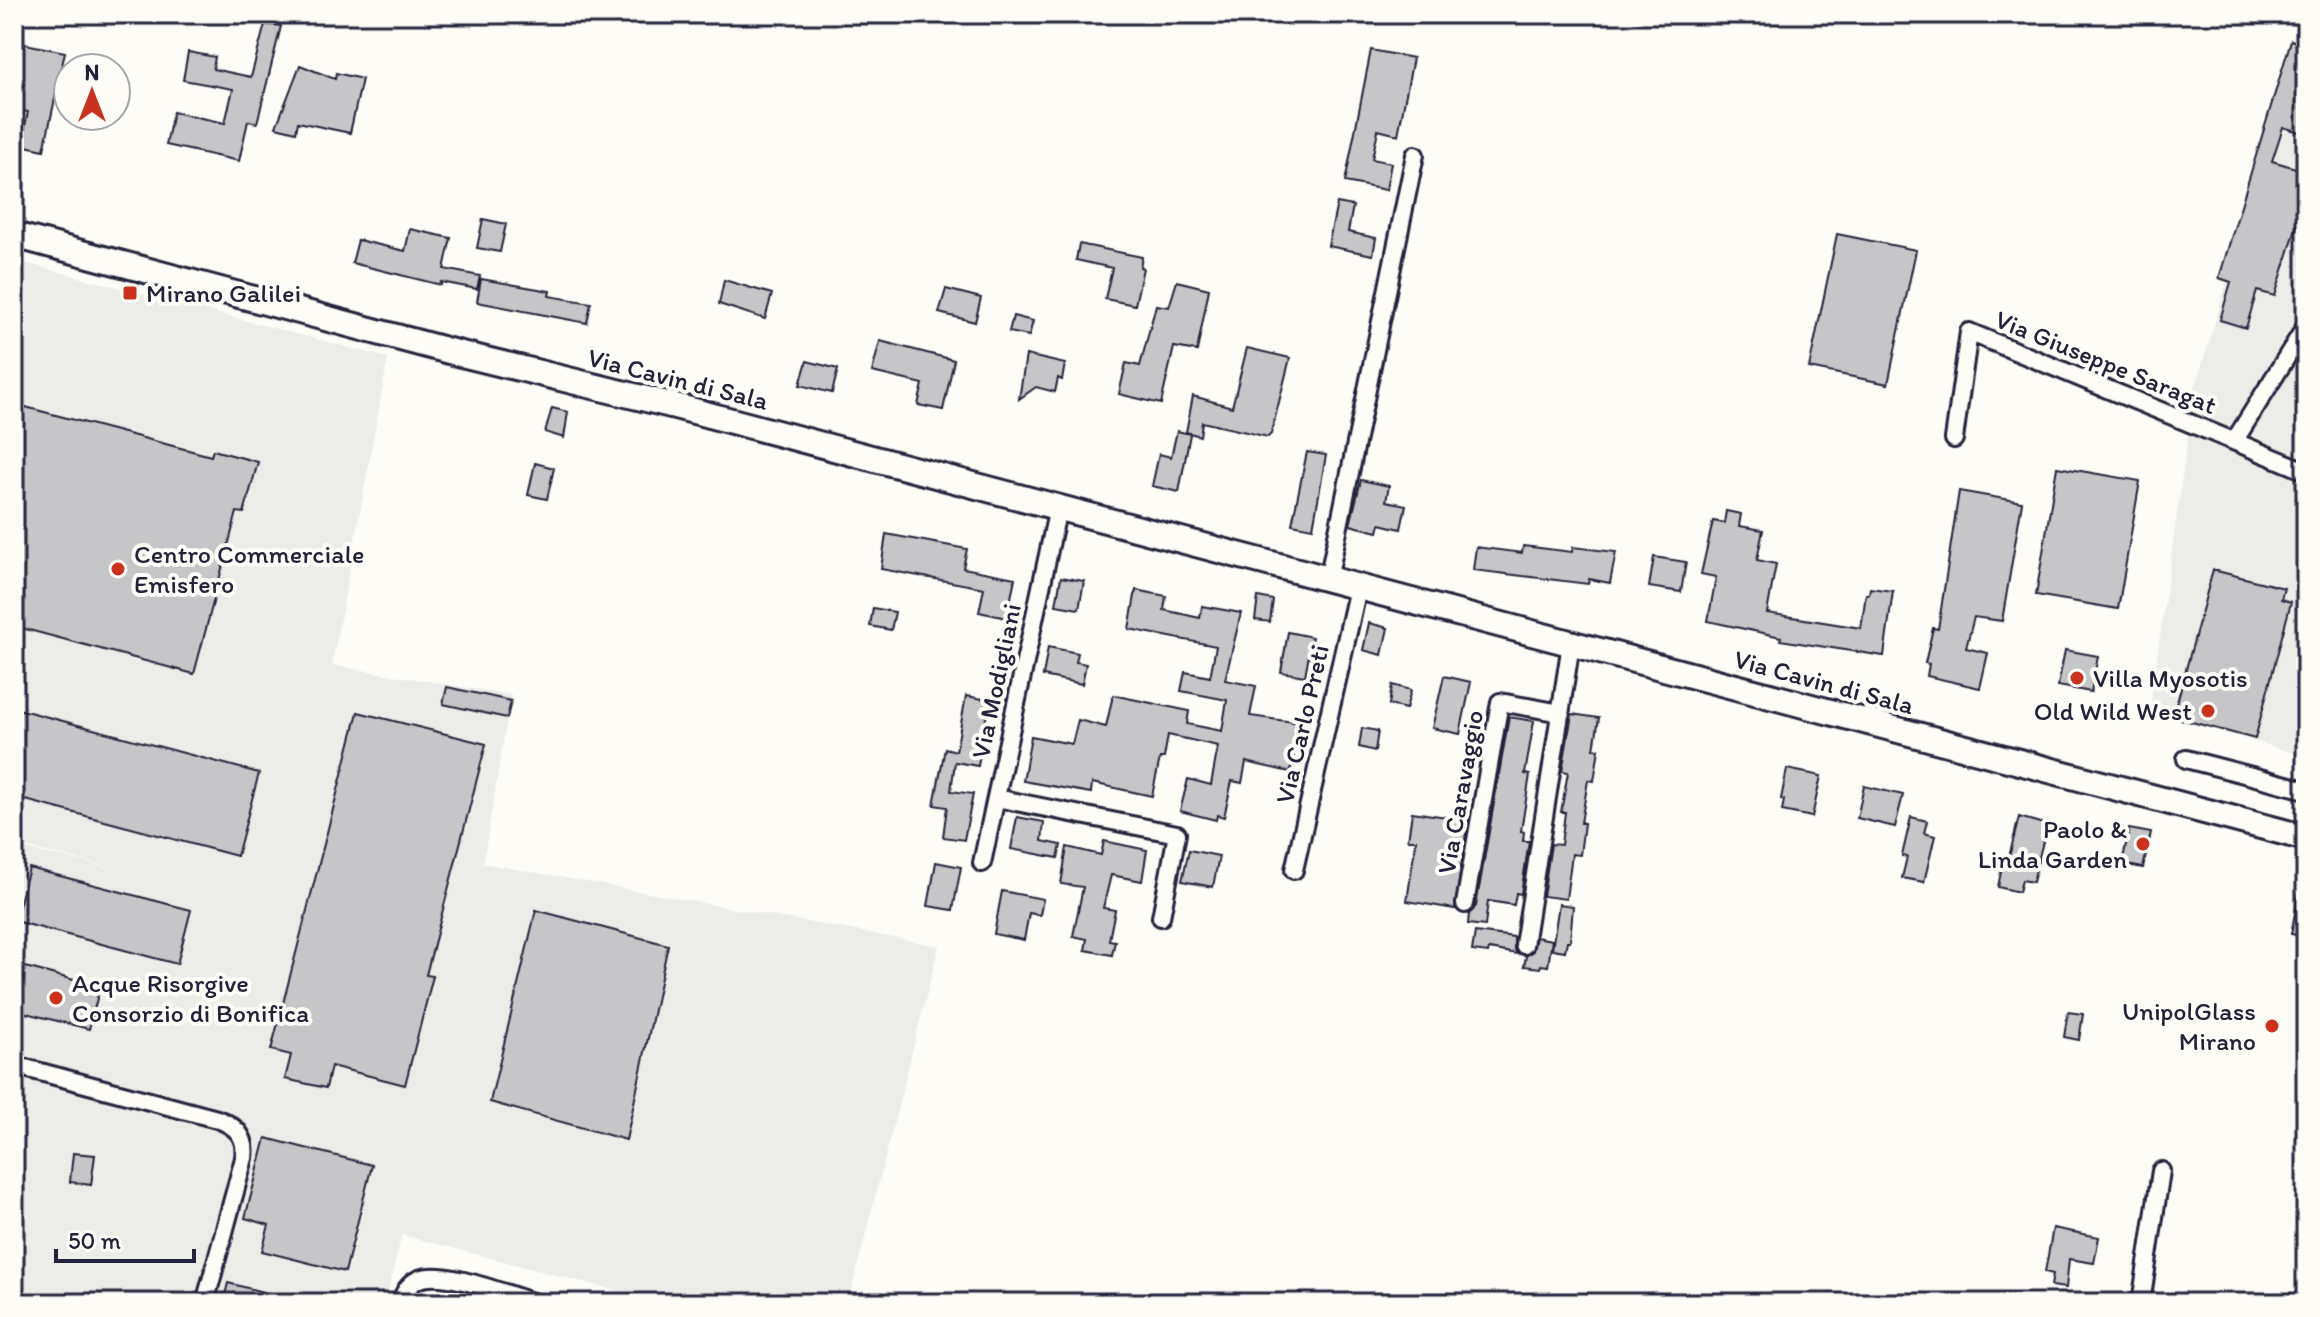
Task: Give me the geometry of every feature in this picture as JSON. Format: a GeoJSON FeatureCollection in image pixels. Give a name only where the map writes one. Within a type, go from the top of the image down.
{"type":"FeatureCollection","features":[{"type":"Feature","properties":{"kind":"main road","name":"Via Cavin di Sala"},"geometry":{"type":"LineString","coordinates":[[14,235],[2306,838]]}},
{"type":"Feature","properties":{"kind":"street"},"geometry":{"type":"LineString","coordinates":[[1328,580],[1415,155]]}},
{"type":"Feature","properties":{"kind":"street","name":"Via Giuseppe Saragat"},"geometry":{"type":"LineString","coordinates":[[2235,440],[2306,326]]}},
{"type":"Feature","properties":{"kind":"street","name":"Via Giuseppe Saragat"},"geometry":{"type":"LineString","coordinates":[[1954,439],[1969,332],[2306,471]]}},
{"type":"Feature","properties":{"kind":"street","name":"Via Modigliani"},"geometry":{"type":"LineString","coordinates":[[982,863],[1058,508]]}},
{"type":"Feature","properties":{"kind":"street","name":"Via Carlo Preti"},"geometry":{"type":"LineString","coordinates":[[1294,870],[1358,588]]}},
{"type":"Feature","properties":{"kind":"street"},"geometry":{"type":"LineString","coordinates":[[1524,945],[1571,644]]}},
{"type":"Feature","properties":{"kind":"street","name":"Via Caravaggio"},"geometry":{"type":"LineString","coordinates":[[1465,904],[1500,702],[1561,713]]}},
{"type":"Feature","properties":{"kind":"street"},"geometry":{"type":"LineString","coordinates":[[2186,759],[2306,790]]}},
{"type":"Feature","properties":{"kind":"street"},"geometry":{"type":"LineString","coordinates":[[996,798],[1177,834],[1161,917]]}},
{"type":"Feature","properties":{"kind":"street"},"geometry":{"type":"LineString","coordinates":[[14,1065],[217,1119],[238,1131],[243,1138],[244,1158],[205,1303]]}},
{"type":"Feature","properties":{"kind":"street"},"geometry":{"type":"LineString","coordinates":[[2141,1303],[2161,1171]]}},
{"type":"Feature","properties":{"kind":"street"},"geometry":{"type":"LineString","coordinates":[[400,1303],[408,1287],[417,1280],[429,1277],[447,1278],[535,1303]]}},
{"type":"Feature","properties":{"kind":"shaded area"},"geometry":{"type":"Polygon","coordinates":[[[2301,41],[2306,43],[2306,757],[2150,708],[2194,391],[2301,41]]]}},
{"type":"Feature","properties":{"kind":"shaded area"},"geometry":{"type":"Polygon","coordinates":[[[14,260],[388,358],[332,665],[511,695],[483,863],[939,946],[848,1303],[664,1303],[402,1235],[385,1303],[14,1303],[14,846],[132,873],[14,844],[14,260]]]}},
{"type":"Feature","properties":{"kind":"building"},"geometry":{"type":"Polygon","coordinates":[[[265,24],[281,26],[257,123],[248,121],[239,161],[166,145],[173,112],[225,123],[233,89],[183,80],[188,52],[215,57],[213,69],[251,77],[265,24]]]}},
{"type":"Feature","properties":{"kind":"building"},"geometry":{"type":"Polygon","coordinates":[[[2291,40],[2306,45],[2306,134],[2283,127],[2272,161],[2306,171],[2306,196],[2275,296],[2257,291],[2246,328],[2220,320],[2231,282],[2219,278],[2291,40]]]}},
{"type":"Feature","properties":{"kind":"building"},"geometry":{"type":"Polygon","coordinates":[[[25,44],[65,52],[52,52],[52,113],[44,150],[21,145],[28,112],[14,109],[14,82],[17,83],[25,44]]]}},
{"type":"Feature","properties":{"kind":"building"},"geometry":{"type":"Polygon","coordinates":[[[1371,50],[1413,58],[1398,135],[1378,130],[1372,159],[1391,163],[1386,190],[1345,182],[1371,50]]]}},
{"type":"Feature","properties":{"kind":"building"},"geometry":{"type":"Polygon","coordinates":[[[300,65],[335,79],[336,73],[362,79],[350,133],[298,122],[296,132],[276,127],[300,65]]]}},
{"type":"Feature","properties":{"kind":"building"},"geometry":{"type":"Polygon","coordinates":[[[1337,203],[1353,206],[1348,232],[1376,238],[1373,255],[1328,246],[1337,203]]]}},
{"type":"Feature","properties":{"kind":"building"},"geometry":{"type":"Polygon","coordinates":[[[483,219],[506,224],[500,252],[477,248],[483,219]]]}},
{"type":"Feature","properties":{"kind":"building"},"geometry":{"type":"Polygon","coordinates":[[[410,229],[451,238],[444,269],[480,276],[477,289],[441,282],[441,285],[352,263],[358,240],[405,251],[410,229]]]}},
{"type":"Feature","properties":{"kind":"building"},"geometry":{"type":"Polygon","coordinates":[[[1837,234],[1916,250],[1888,384],[1809,368],[1837,234]]]}},
{"type":"Feature","properties":{"kind":"building"},"geometry":{"type":"Polygon","coordinates":[[[1079,244],[1142,257],[1140,267],[1143,268],[1135,305],[1105,299],[1112,268],[1076,260],[1079,244]]]}},
{"type":"Feature","properties":{"kind":"building"},"geometry":{"type":"Polygon","coordinates":[[[481,279],[550,291],[549,296],[591,303],[587,323],[477,302],[481,279]]]}},
{"type":"Feature","properties":{"kind":"building"},"geometry":{"type":"Polygon","coordinates":[[[724,280],[772,294],[765,319],[719,304],[724,280]]]}},
{"type":"Feature","properties":{"kind":"building"},"geometry":{"type":"Polygon","coordinates":[[[1177,281],[1209,289],[1197,351],[1174,347],[1161,404],[1119,394],[1126,363],[1140,366],[1156,305],[1169,307],[1177,281]]]}},
{"type":"Feature","properties":{"kind":"building"},"geometry":{"type":"Polygon","coordinates":[[[946,289],[981,298],[975,322],[939,313],[946,289]]]}},
{"type":"Feature","properties":{"kind":"building"},"geometry":{"type":"Polygon","coordinates":[[[1013,316],[1033,321],[1029,336],[1009,332],[1013,316]]]}},
{"type":"Feature","properties":{"kind":"building"},"geometry":{"type":"Polygon","coordinates":[[[880,341],[954,360],[943,410],[918,405],[923,384],[872,372],[880,341]]]}},
{"type":"Feature","properties":{"kind":"building"},"geometry":{"type":"Polygon","coordinates":[[[1247,348],[1290,358],[1271,434],[1268,437],[1202,422],[1200,436],[1186,432],[1193,396],[1232,407],[1247,348]]]}},
{"type":"Feature","properties":{"kind":"building"},"geometry":{"type":"Polygon","coordinates":[[[1026,355],[1065,364],[1062,380],[1058,378],[1055,392],[1036,387],[1019,399],[1026,355]]]}},
{"type":"Feature","properties":{"kind":"building"},"geometry":{"type":"Polygon","coordinates":[[[807,361],[838,369],[832,393],[800,385],[807,361]]]}},
{"type":"Feature","properties":{"kind":"building","name":"Centro Commerciale Emisfero"},"geometry":{"type":"Polygon","coordinates":[[[14,404],[211,456],[213,450],[258,462],[244,513],[237,512],[194,674],[14,626],[14,404]]]}},
{"type":"Feature","properties":{"kind":"building"},"geometry":{"type":"Polygon","coordinates":[[[552,408],[568,412],[564,438],[545,432],[552,408]]]}},
{"type":"Feature","properties":{"kind":"building"},"geometry":{"type":"Polygon","coordinates":[[[1177,431],[1190,434],[1179,492],[1152,486],[1159,454],[1171,457],[1177,431]]]}},
{"type":"Feature","properties":{"kind":"building"},"geometry":{"type":"Polygon","coordinates":[[[1307,452],[1326,455],[1313,528],[1292,524],[1307,452]]]}},
{"type":"Feature","properties":{"kind":"building"},"geometry":{"type":"Polygon","coordinates":[[[535,463],[554,468],[547,499],[528,495],[535,463]]]}},
{"type":"Feature","properties":{"kind":"building"},"geometry":{"type":"Polygon","coordinates":[[[2057,467],[2140,481],[2118,609],[2036,595],[2057,467]]]}},
{"type":"Feature","properties":{"kind":"building"},"geometry":{"type":"Polygon","coordinates":[[[1361,480],[1389,486],[1386,501],[1406,505],[1401,529],[1380,524],[1378,532],[1350,525],[1361,480]]]}},
{"type":"Feature","properties":{"kind":"building"},"geometry":{"type":"Polygon","coordinates":[[[1959,491],[2022,502],[2002,621],[1974,617],[1966,648],[1988,653],[1980,688],[1927,676],[1929,664],[1925,663],[1933,628],[1938,629],[1959,491]]]}},
{"type":"Feature","properties":{"kind":"building"},"geometry":{"type":"Polygon","coordinates":[[[1726,511],[1741,514],[1739,526],[1763,530],[1757,560],[1776,564],[1767,613],[1861,628],[1866,594],[1869,594],[1870,588],[1893,591],[1884,656],[1780,640],[1781,637],[1708,621],[1716,577],[1701,574],[1713,521],[1724,523],[1726,511]]]}},
{"type":"Feature","properties":{"kind":"building"},"geometry":{"type":"Polygon","coordinates":[[[886,534],[967,549],[963,568],[1015,578],[1007,618],[979,612],[984,588],[881,569],[886,534]]]}},
{"type":"Feature","properties":{"kind":"building"},"geometry":{"type":"Polygon","coordinates":[[[1523,546],[1572,552],[1573,547],[1616,552],[1610,583],[1589,579],[1588,584],[1473,570],[1476,547],[1522,553],[1523,546]]]}},
{"type":"Feature","properties":{"kind":"building"},"geometry":{"type":"Polygon","coordinates":[[[1654,557],[1686,562],[1681,592],[1649,587],[1654,557]]]}},
{"type":"Feature","properties":{"kind":"building"},"geometry":{"type":"Polygon","coordinates":[[[2213,570],[2284,588],[2281,599],[2291,602],[2255,739],[2173,717],[2213,570]]]}},
{"type":"Feature","properties":{"kind":"building"},"geometry":{"type":"Polygon","coordinates":[[[1061,577],[1084,581],[1079,609],[1056,605],[1061,577]]]}},
{"type":"Feature","properties":{"kind":"building"},"geometry":{"type":"Polygon","coordinates":[[[1136,590],[1166,596],[1164,610],[1200,618],[1202,606],[1241,613],[1225,680],[1256,686],[1250,716],[1301,723],[1290,772],[1246,762],[1242,783],[1232,781],[1224,817],[1217,815],[1216,820],[1180,811],[1188,779],[1211,785],[1218,746],[1168,735],[1152,796],[1092,783],[1091,793],[1023,781],[1031,736],[1072,744],[1078,720],[1106,727],[1113,695],[1189,711],[1187,724],[1222,731],[1227,700],[1181,691],[1185,672],[1210,677],[1216,646],[1129,629],[1136,590]]]}},
{"type":"Feature","properties":{"kind":"building"},"geometry":{"type":"Polygon","coordinates":[[[1258,597],[1273,600],[1270,622],[1255,620],[1258,597]]]}},
{"type":"Feature","properties":{"kind":"building"},"geometry":{"type":"Polygon","coordinates":[[[873,608],[895,612],[891,630],[870,626],[873,608]]]}},
{"type":"Feature","properties":{"kind":"building"},"geometry":{"type":"Polygon","coordinates":[[[1369,623],[1388,628],[1382,655],[1363,650],[1369,623]]]}},
{"type":"Feature","properties":{"kind":"building"},"geometry":{"type":"Polygon","coordinates":[[[1288,632],[1312,637],[1305,676],[1281,672],[1288,632]]]}},
{"type":"Feature","properties":{"kind":"building"},"geometry":{"type":"Polygon","coordinates":[[[1048,647],[1078,653],[1076,662],[1086,664],[1082,684],[1043,676],[1048,647]]]}},
{"type":"Feature","properties":{"kind":"building","name":"Villa Myosotis"},"geometry":{"type":"Polygon","coordinates":[[[2065,650],[2098,656],[2091,692],[2058,686],[2065,650]]]}},
{"type":"Feature","properties":{"kind":"building"},"geometry":{"type":"Polygon","coordinates":[[[1444,676],[1471,682],[1460,734],[1432,728],[1444,676]]]}},
{"type":"Feature","properties":{"kind":"building"},"geometry":{"type":"Polygon","coordinates":[[[1392,685],[1411,690],[1406,709],[1389,705],[1392,685]]]}},
{"type":"Feature","properties":{"kind":"building"},"geometry":{"type":"Polygon","coordinates":[[[447,687],[511,701],[507,718],[443,704],[447,687]]]}},
{"type":"Feature","properties":{"kind":"building"},"geometry":{"type":"Polygon","coordinates":[[[966,696],[989,700],[978,766],[955,762],[951,791],[973,794],[964,840],[943,837],[947,807],[934,805],[945,748],[956,751],[966,696]]]}},
{"type":"Feature","properties":{"kind":"building"},"geometry":{"type":"Polygon","coordinates":[[[14,708],[259,773],[237,856],[14,797],[14,708]]]}},
{"type":"Feature","properties":{"kind":"building"},"geometry":{"type":"Polygon","coordinates":[[[358,712],[486,744],[426,975],[433,976],[405,1085],[331,1066],[326,1088],[285,1079],[291,1055],[271,1050],[358,712]]]}},
{"type":"Feature","properties":{"kind":"building"},"geometry":{"type":"Polygon","coordinates":[[[1572,714],[1599,718],[1594,749],[1599,749],[1594,781],[1588,780],[1580,855],[1572,854],[1566,899],[1543,896],[1551,844],[1561,845],[1565,812],[1561,812],[1568,772],[1562,771],[1572,714]]]}},
{"type":"Feature","properties":{"kind":"building"},"geometry":{"type":"Polygon","coordinates":[[[1509,717],[1534,721],[1525,774],[1530,775],[1521,831],[1524,832],[1523,841],[1529,841],[1521,894],[1516,893],[1514,905],[1488,901],[1485,926],[1468,924],[1469,914],[1476,906],[1509,717]]]}},
{"type":"Feature","properties":{"kind":"building"},"geometry":{"type":"Polygon","coordinates":[[[1362,728],[1378,731],[1375,751],[1359,747],[1362,728]]]}},
{"type":"Feature","properties":{"kind":"building"},"geometry":{"type":"Polygon","coordinates":[[[1787,769],[1821,776],[1812,817],[1782,811],[1784,800],[1781,799],[1787,769]]]}},
{"type":"Feature","properties":{"kind":"building"},"geometry":{"type":"Polygon","coordinates":[[[1864,786],[1903,795],[1895,827],[1857,818],[1864,786]]]}},
{"type":"Feature","properties":{"kind":"building"},"geometry":{"type":"Polygon","coordinates":[[[1412,812],[1468,820],[1455,909],[1407,901],[1416,840],[1408,840],[1412,812]]]}},
{"type":"Feature","properties":{"kind":"building"},"geometry":{"type":"Polygon","coordinates":[[[1017,817],[1044,822],[1042,841],[1061,845],[1058,858],[1011,849],[1017,817]]]}},
{"type":"Feature","properties":{"kind":"building"},"geometry":{"type":"Polygon","coordinates":[[[1911,817],[1927,821],[1924,833],[1935,836],[1924,882],[1902,878],[1907,857],[1902,856],[1911,817]]]}},
{"type":"Feature","properties":{"kind":"building"},"geometry":{"type":"Polygon","coordinates":[[[2019,817],[2047,825],[2033,882],[2022,880],[2019,892],[1998,887],[2004,856],[2009,857],[2019,817]]]}},
{"type":"Feature","properties":{"kind":"building"},"geometry":{"type":"Polygon","coordinates":[[[2129,829],[2151,833],[2143,868],[2122,864],[2129,829]]]}},
{"type":"Feature","properties":{"kind":"building"},"geometry":{"type":"Polygon","coordinates":[[[1104,841],[1147,850],[1142,881],[1111,875],[1103,908],[1115,910],[1109,940],[1115,941],[1112,955],[1085,950],[1087,939],[1073,936],[1083,887],[1061,884],[1067,847],[1101,855],[1104,841]]]}},
{"type":"Feature","properties":{"kind":"building"},"geometry":{"type":"Polygon","coordinates":[[[1189,850],[1219,856],[1213,887],[1182,881],[1189,850]]]}},
{"type":"Feature","properties":{"kind":"building"},"geometry":{"type":"Polygon","coordinates":[[[936,862],[961,867],[953,910],[928,906],[936,862]]]}},
{"type":"Feature","properties":{"kind":"building"},"geometry":{"type":"Polygon","coordinates":[[[29,868],[191,910],[177,964],[15,921],[29,868]]]}},
{"type":"Feature","properties":{"kind":"building"},"geometry":{"type":"Polygon","coordinates":[[[1002,891],[1043,899],[1040,915],[1029,913],[1024,940],[994,934],[1002,891]]]}},
{"type":"Feature","properties":{"kind":"building"},"geometry":{"type":"Polygon","coordinates":[[[2299,892],[2306,893],[2306,937],[2291,934],[2299,892]]]}},
{"type":"Feature","properties":{"kind":"building"},"geometry":{"type":"Polygon","coordinates":[[[1559,904],[1573,906],[1570,941],[1567,941],[1565,951],[1552,949],[1559,904]]]}},
{"type":"Feature","properties":{"kind":"building"},"geometry":{"type":"Polygon","coordinates":[[[536,910],[668,945],[626,1140],[490,1102],[536,910]]]}},
{"type":"Feature","properties":{"kind":"building"},"geometry":{"type":"Polygon","coordinates":[[[1475,932],[1514,937],[1517,954],[1489,949],[1488,953],[1472,951],[1475,932]]]}},
{"type":"Feature","properties":{"kind":"building"},"geometry":{"type":"Polygon","coordinates":[[[1536,937],[1552,940],[1548,966],[1524,966],[1526,956],[1533,951],[1536,937]]]}},
{"type":"Feature","properties":{"kind":"building","name":"Acque Risorgive Consorzio di Bonifica"},"geometry":{"type":"Polygon","coordinates":[[[18,965],[100,987],[89,1029],[14,1010],[14,978],[18,965]]]}},
{"type":"Feature","properties":{"kind":"building"},"geometry":{"type":"Polygon","coordinates":[[[2068,1012],[2083,1014],[2079,1040],[2064,1037],[2068,1012]]]}},
{"type":"Feature","properties":{"kind":"building"},"geometry":{"type":"Polygon","coordinates":[[[266,1138],[372,1165],[345,1272],[262,1251],[269,1225],[245,1218],[266,1138]]]}},
{"type":"Feature","properties":{"kind":"building"},"geometry":{"type":"Polygon","coordinates":[[[73,1153],[95,1155],[91,1185],[70,1182],[73,1153]]]}},
{"type":"Feature","properties":{"kind":"building"},"geometry":{"type":"Polygon","coordinates":[[[2053,1228],[2099,1237],[2094,1263],[2069,1259],[2066,1288],[2051,1286],[2053,1274],[2045,1272],[2053,1228]]]}},
{"type":"Feature","properties":{"kind":"building"},"geometry":{"type":"Polygon","coordinates":[[[228,1283],[286,1298],[286,1303],[223,1303],[228,1283]]]}},
{"type":"Feature","properties":{"kind":"place","name":"Mirano Galilei"},"geometry":{"type":"Point","coordinates":[130,293]}},
{"type":"Feature","properties":{"kind":"place","name":"Centro Commerciale Emisfero"},"geometry":{"type":"Point","coordinates":[118,569]}},
{"type":"Feature","properties":{"kind":"place","name":"Villa Myosotis"},"geometry":{"type":"Point","coordinates":[2077,678]}},
{"type":"Feature","properties":{"kind":"place","name":"Old Wild West"},"geometry":{"type":"Point","coordinates":[2208,711]}},
{"type":"Feature","properties":{"kind":"place","name":"Paolo & Linda Garden"},"geometry":{"type":"Point","coordinates":[2143,844]}},
{"type":"Feature","properties":{"kind":"place","name":"Acque Risorgive Consorzio di Bonifica"},"geometry":{"type":"Point","coordinates":[56,998]}},
{"type":"Feature","properties":{"kind":"place","name":"UnipolGlass Mirano"},"geometry":{"type":"Point","coordinates":[2272,1026]}}]}
